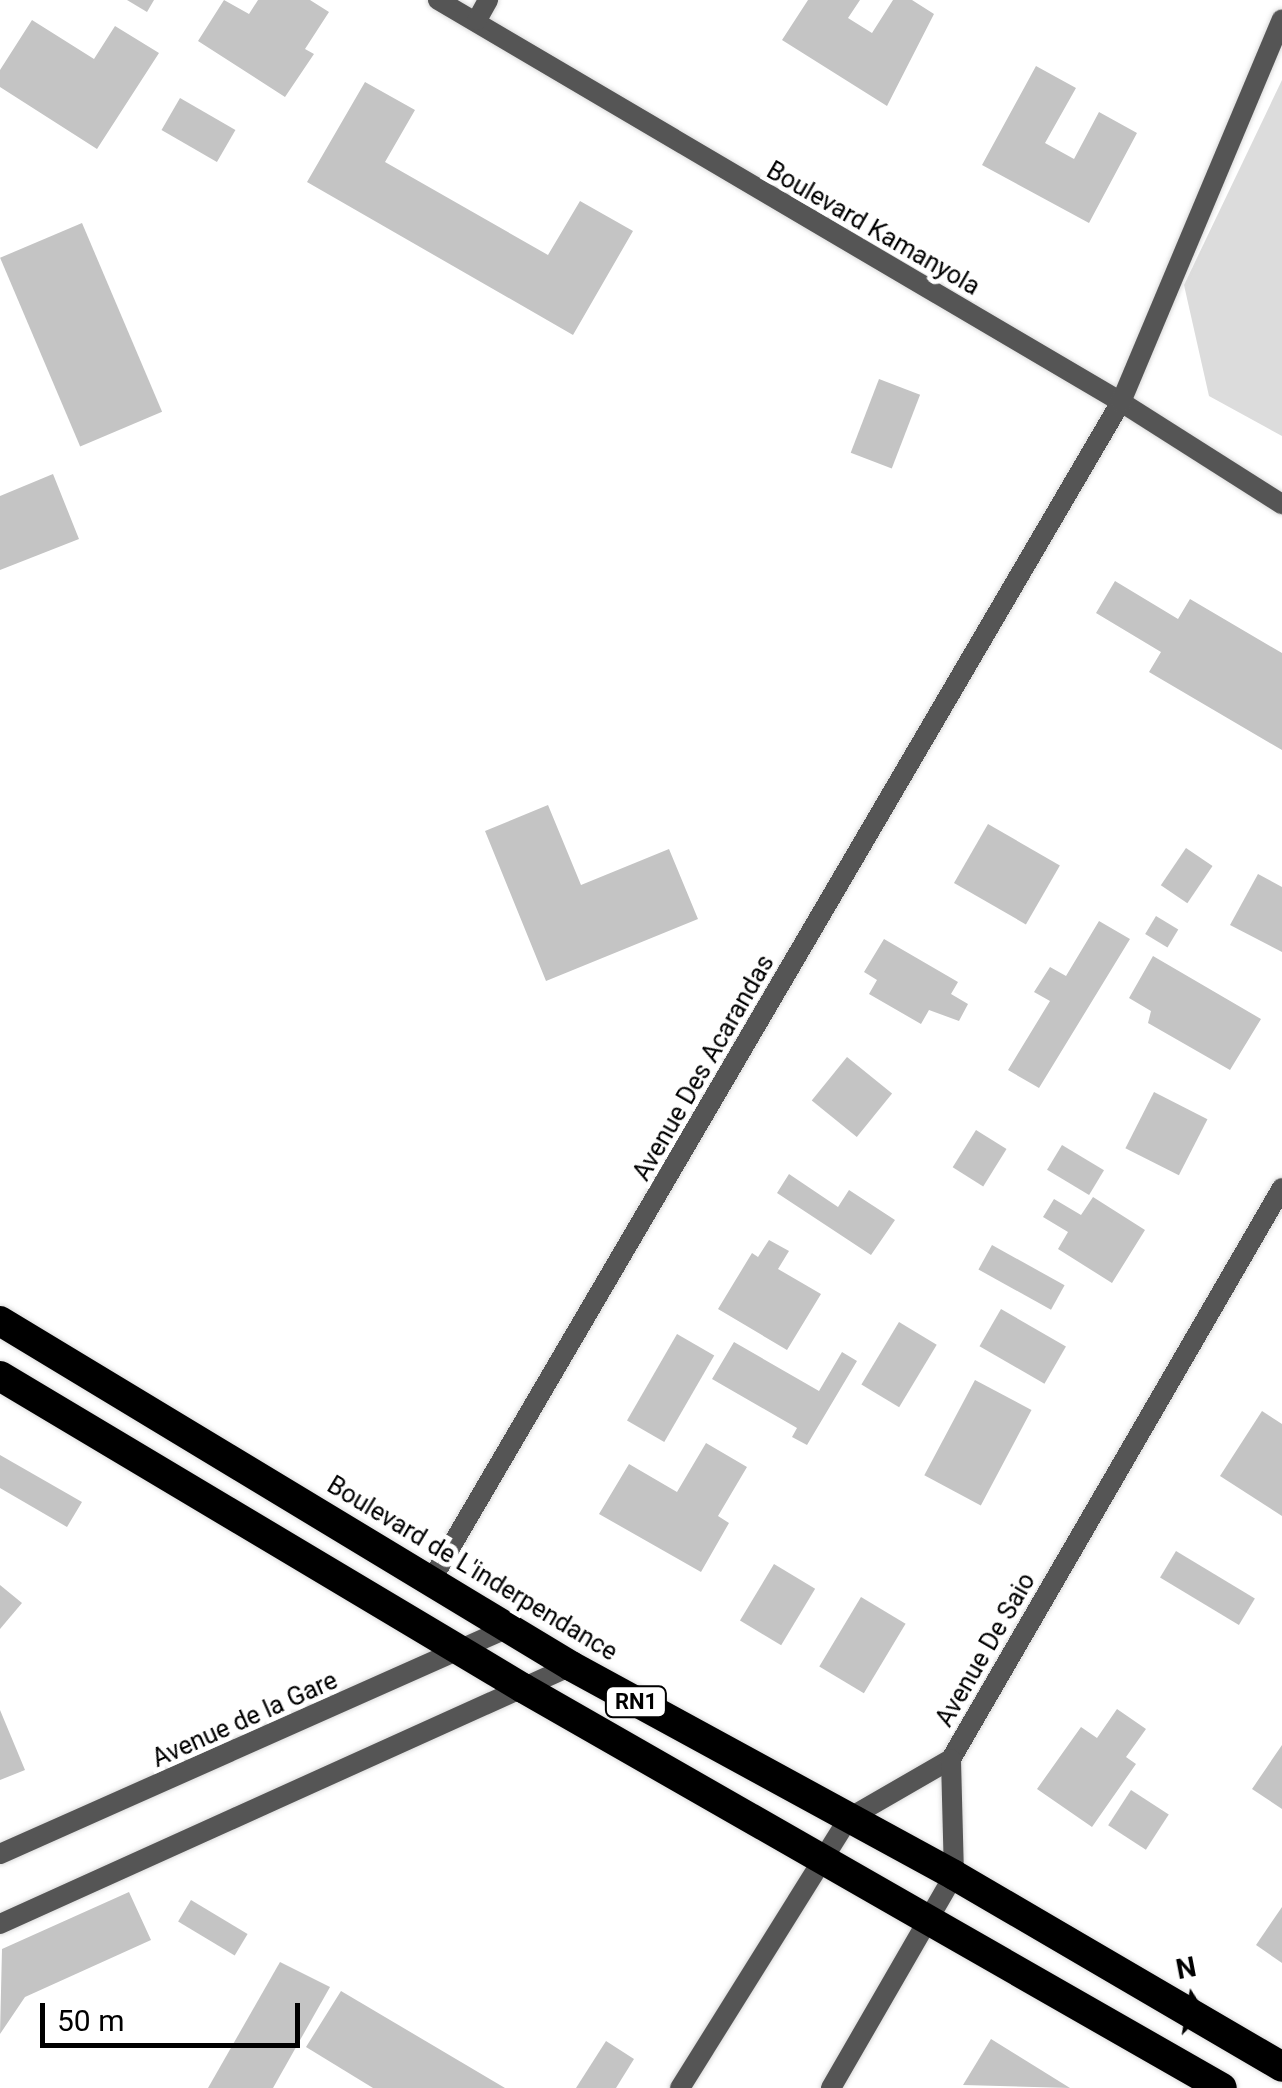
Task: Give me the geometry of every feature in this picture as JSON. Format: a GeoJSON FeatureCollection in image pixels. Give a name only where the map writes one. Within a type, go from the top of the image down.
{"type":"FeatureCollection","features":[{"type":"Feature","properties":{"kind":"highway","name":"Boulevard de L'inderpendance"},"geometry":{"type":"LineString","coordinates":[[0,1321],[571,1666],[954,1875],[1282,2067]]}},
{"type":"Feature","properties":{"kind":"highway","name":"RN1"},"geometry":{"type":"LineString","coordinates":[[0,1376],[523,1688],[930,1916],[1222,2088]]}},
{"type":"Feature","properties":{"kind":"street","name":"Boulevard Kamanyola"},"geometry":{"type":"LineString","coordinates":[[438,0],[1121,402],[1282,504]]}},
{"type":"Feature","properties":{"kind":"street"},"geometry":{"type":"LineString","coordinates":[[476,20],[488,0]]}},
{"type":"Feature","properties":{"kind":"street","name":"Avenue Des Acarandas"},"geometry":{"type":"LineString","coordinates":[[432,1579],[1121,402],[1282,19]]}},
{"type":"Feature","properties":{"kind":"street","name":"Avenue De Saio"},"geometry":{"type":"LineString","coordinates":[[680,2088],[849,1818],[951,1760],[1282,1188]]}},
{"type":"Feature","properties":{"kind":"street","name":"Avenue de la Gare"},"geometry":{"type":"LineString","coordinates":[[0,1854],[508,1628]]}},
{"type":"Feature","properties":{"kind":"street"},"geometry":{"type":"LineString","coordinates":[[0,1924],[571,1666]]}},
{"type":"Feature","properties":{"kind":"street"},"geometry":{"type":"LineString","coordinates":[[831,2088],[954,1875],[951,1760]]}},
{"type":"Feature","properties":{"kind":"shaded area"},"geometry":{"type":"Polygon","coordinates":[[[1282,80],[1282,436],[1209,396],[1184,285],[1282,80]]]}},
{"type":"Feature","properties":{"kind":"building"},"geometry":{"type":"Polygon","coordinates":[[[127,0],[154,0],[147,12],[127,0]]]}},
{"type":"Feature","properties":{"kind":"building"},"geometry":{"type":"Polygon","coordinates":[[[224,0],[249,14],[258,0],[310,0],[329,12],[305,49],[314,54],[285,97],[198,41],[224,0]]]}},
{"type":"Feature","properties":{"kind":"building"},"geometry":{"type":"Polygon","coordinates":[[[808,0],[860,0],[848,18],[872,33],[893,0],[912,0],[934,14],[887,106],[782,40],[808,0]]]}},
{"type":"Feature","properties":{"kind":"building"},"geometry":{"type":"Polygon","coordinates":[[[32,20],[94,59],[115,26],[159,53],[97,149],[0,87],[0,70],[32,20]]]}},
{"type":"Feature","properties":{"kind":"building"},"geometry":{"type":"Polygon","coordinates":[[[1036,66],[1076,88],[1045,143],[1074,159],[1099,112],[1137,133],[1089,223],[982,165],[1036,66]]]}},
{"type":"Feature","properties":{"kind":"building"},"geometry":{"type":"Polygon","coordinates":[[[365,82],[415,110],[385,162],[548,255],[580,201],[633,231],[573,335],[307,182],[365,82]]]}},
{"type":"Feature","properties":{"kind":"building"},"geometry":{"type":"Polygon","coordinates":[[[180,98],[235,130],[217,162],[162,130],[180,98]]]}},
{"type":"Feature","properties":{"kind":"building"},"geometry":{"type":"Polygon","coordinates":[[[82,223],[162,412],[80,446],[0,258],[82,223]]]}},
{"type":"Feature","properties":{"kind":"building"},"geometry":{"type":"Polygon","coordinates":[[[879,379],[920,395],[892,469],[851,453],[879,379]]]}},
{"type":"Feature","properties":{"kind":"building"},"geometry":{"type":"Polygon","coordinates":[[[53,474],[79,539],[0,570],[0,496],[53,474]]]}},
{"type":"Feature","properties":{"kind":"building"},"geometry":{"type":"Polygon","coordinates":[[[1115,581],[1178,619],[1190,599],[1282,653],[1282,750],[1149,672],[1161,652],[1096,613],[1115,581]]]}},
{"type":"Feature","properties":{"kind":"building"},"geometry":{"type":"Polygon","coordinates":[[[548,805],[581,885],[669,849],[698,919],[546,981],[485,831],[548,805]]]}},
{"type":"Feature","properties":{"kind":"building"},"geometry":{"type":"Polygon","coordinates":[[[988,824],[1060,865],[1026,924],[954,883],[988,824]]]}},
{"type":"Feature","properties":{"kind":"building"},"geometry":{"type":"Polygon","coordinates":[[[1186,848],[1213,866],[1187,903],[1161,885],[1186,848]]]}},
{"type":"Feature","properties":{"kind":"building"},"geometry":{"type":"Polygon","coordinates":[[[1258,874],[1282,887],[1282,952],[1230,925],[1258,874]]]}},
{"type":"Feature","properties":{"kind":"building"},"geometry":{"type":"Polygon","coordinates":[[[1156,916],[1178,929],[1167,947],[1145,934],[1156,916]]]}},
{"type":"Feature","properties":{"kind":"building"},"geometry":{"type":"Polygon","coordinates":[[[1099,921],[1130,939],[1039,1088],[1008,1070],[1050,1001],[1034,992],[1050,967],[1066,976],[1099,921]]]}},
{"type":"Feature","properties":{"kind":"building"},"geometry":{"type":"Polygon","coordinates":[[[884,939],[958,982],[951,994],[968,1004],[959,1021],[929,1010],[921,1024],[869,994],[877,980],[864,972],[884,939]]]}},
{"type":"Feature","properties":{"kind":"building"},"geometry":{"type":"Polygon","coordinates":[[[1153,956],[1261,1019],[1230,1070],[1148,1023],[1151,1011],[1129,998],[1153,956]]]}},
{"type":"Feature","properties":{"kind":"building"},"geometry":{"type":"Polygon","coordinates":[[[847,1057],[892,1094],[857,1137],[812,1101],[847,1057]]]}},
{"type":"Feature","properties":{"kind":"building"},"geometry":{"type":"Polygon","coordinates":[[[1154,1092],[1207,1119],[1179,1175],[1125,1148],[1154,1092]]]}},
{"type":"Feature","properties":{"kind":"building"},"geometry":{"type":"Polygon","coordinates":[[[976,1130],[1007,1149],[983,1186],[953,1167],[976,1130]]]}},
{"type":"Feature","properties":{"kind":"building"},"geometry":{"type":"Polygon","coordinates":[[[1062,1145],[1104,1170],[1089,1195],[1047,1170],[1062,1145]]]}},
{"type":"Feature","properties":{"kind":"building"},"geometry":{"type":"Polygon","coordinates":[[[789,1174],[838,1207],[849,1190],[895,1220],[871,1255],[777,1193],[789,1174]]]}},
{"type":"Feature","properties":{"kind":"building"},"geometry":{"type":"Polygon","coordinates":[[[1093,1197],[1145,1230],[1112,1283],[1058,1249],[1068,1232],[1043,1217],[1054,1199],[1081,1215],[1093,1197]]]}},
{"type":"Feature","properties":{"kind":"building"},"geometry":{"type":"Polygon","coordinates":[[[769,1240],[789,1251],[778,1269],[821,1294],[787,1350],[718,1309],[752,1253],[758,1257],[769,1240]]]}},
{"type":"Feature","properties":{"kind":"building"},"geometry":{"type":"Polygon","coordinates":[[[992,1245],[1065,1285],[1051,1310],[978,1269],[992,1245]]]}},
{"type":"Feature","properties":{"kind":"building"},"geometry":{"type":"Polygon","coordinates":[[[1001,1309],[1066,1346],[1044,1384],[980,1346],[1001,1309]]]}},
{"type":"Feature","properties":{"kind":"building"},"geometry":{"type":"Polygon","coordinates":[[[899,1322],[937,1345],[899,1407],[861,1385],[899,1322]]]}},
{"type":"Feature","properties":{"kind":"building"},"geometry":{"type":"Polygon","coordinates":[[[677,1334],[714,1356],[664,1442],[627,1421],[677,1334]]]}},
{"type":"Feature","properties":{"kind":"building"},"geometry":{"type":"Polygon","coordinates":[[[734,1342],[819,1391],[842,1352],[857,1361],[807,1445],[792,1437],[797,1428],[712,1379],[734,1342]]]}},
{"type":"Feature","properties":{"kind":"building"},"geometry":{"type":"Polygon","coordinates":[[[975,1380],[1032,1410],[981,1505],[924,1475],[975,1380]]]}},
{"type":"Feature","properties":{"kind":"building"},"geometry":{"type":"Polygon","coordinates":[[[1262,1411],[1282,1424],[1282,1516],[1220,1476],[1262,1411]]]}},
{"type":"Feature","properties":{"kind":"building"},"geometry":{"type":"Polygon","coordinates":[[[706,1443],[747,1467],[718,1516],[729,1523],[701,1572],[599,1514],[629,1464],[677,1492],[706,1443]]]}},
{"type":"Feature","properties":{"kind":"building"},"geometry":{"type":"Polygon","coordinates":[[[0,1455],[82,1502],[67,1527],[0,1488],[0,1455]]]}},
{"type":"Feature","properties":{"kind":"building"},"geometry":{"type":"Polygon","coordinates":[[[1176,1551],[1255,1598],[1239,1625],[1160,1578],[1176,1551]]]}},
{"type":"Feature","properties":{"kind":"building"},"geometry":{"type":"Polygon","coordinates":[[[774,1564],[815,1589],[781,1645],[740,1621],[774,1564]]]}},
{"type":"Feature","properties":{"kind":"building"},"geometry":{"type":"Polygon","coordinates":[[[0,1585],[22,1603],[0,1629],[0,1585]]]}},
{"type":"Feature","properties":{"kind":"building"},"geometry":{"type":"Polygon","coordinates":[[[861,1597],[906,1624],[864,1693],[819,1666],[861,1597]]]}},
{"type":"Feature","properties":{"kind":"building"},"geometry":{"type":"Polygon","coordinates":[[[1117,1709],[1146,1729],[1126,1757],[1136,1764],[1092,1827],[1037,1789],[1081,1727],[1097,1738],[1117,1709]]]}},
{"type":"Feature","properties":{"kind":"building"},"geometry":{"type":"Polygon","coordinates":[[[0,1710],[25,1770],[0,1780],[0,1710]]]}},
{"type":"Feature","properties":{"kind":"building"},"geometry":{"type":"Polygon","coordinates":[[[1282,1745],[1282,1809],[1252,1789],[1282,1745]]]}},
{"type":"Feature","properties":{"kind":"building"},"geometry":{"type":"Polygon","coordinates":[[[1131,1790],[1169,1815],[1146,1850],[1108,1825],[1131,1790]]]}},
{"type":"Feature","properties":{"kind":"building"},"geometry":{"type":"Polygon","coordinates":[[[129,1892],[151,1940],[25,1997],[0,2034],[2,1949],[129,1892]]]}},
{"type":"Feature","properties":{"kind":"building"},"geometry":{"type":"Polygon","coordinates":[[[191,1900],[248,1934],[235,1955],[178,1921],[191,1900]]]}},
{"type":"Feature","properties":{"kind":"building"},"geometry":{"type":"Polygon","coordinates":[[[1282,1907],[1282,1963],[1256,1945],[1282,1907]]]}},
{"type":"Feature","properties":{"kind":"building"},"geometry":{"type":"Polygon","coordinates":[[[280,1962],[330,1987],[273,2088],[208,2088],[280,1962]]]}},
{"type":"Feature","properties":{"kind":"building"},"geometry":{"type":"Polygon","coordinates":[[[341,1991],[505,2088],[373,2088],[306,2047],[341,1991]]]}},
{"type":"Feature","properties":{"kind":"building"},"geometry":{"type":"Polygon","coordinates":[[[991,2039],[1070,2088],[963,2085],[991,2039]]]}},
{"type":"Feature","properties":{"kind":"building"},"geometry":{"type":"Polygon","coordinates":[[[606,2041],[634,2059],[616,2088],[576,2088],[606,2041]]]}}]}
